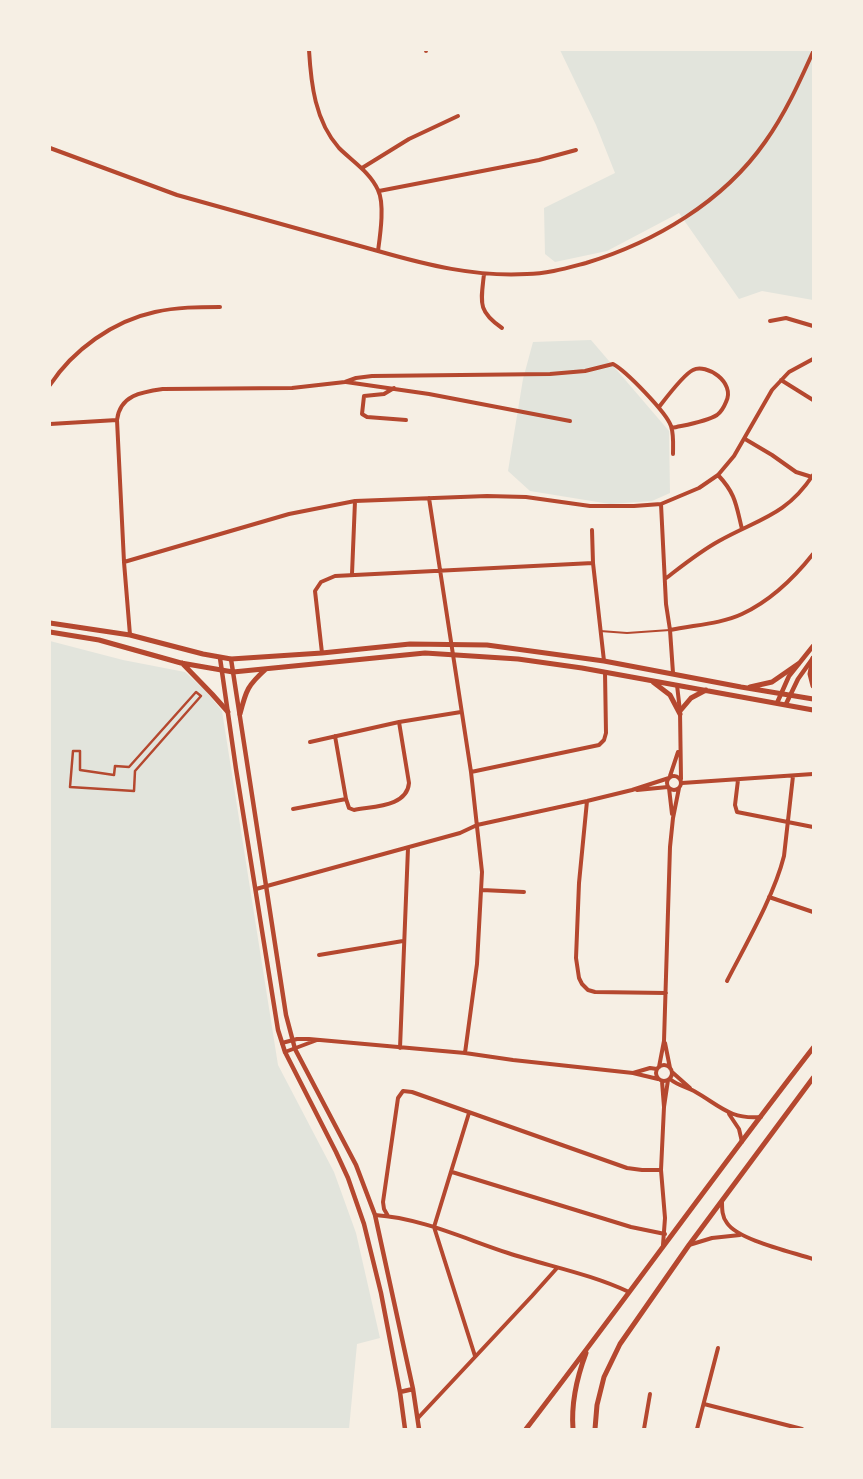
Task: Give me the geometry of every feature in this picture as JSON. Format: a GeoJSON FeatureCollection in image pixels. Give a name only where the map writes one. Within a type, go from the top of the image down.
{"type":"FeatureCollection","features":[{"type":"Feature","properties":{"kind":"main road"},"geometry":{"type":"LineString","coordinates":[[50,623],[130,635],[220,658],[231,659],[393,646],[487,645],[604,660],[741,688],[813,699]]}},
{"type":"Feature","properties":{"kind":"main road"},"geometry":{"type":"LineString","coordinates":[[50,632],[98,640],[181,663],[233,672],[436,652],[518,659],[605,672],[813,710]]}},
{"type":"Feature","properties":{"kind":"main road"},"geometry":{"type":"LineString","coordinates":[[813,658],[810,674],[813,686]]}},
{"type":"Feature","properties":{"kind":"main road"},"geometry":{"type":"LineString","coordinates":[[181,663],[228,712]]}},
{"type":"Feature","properties":{"kind":"main road"},"geometry":{"type":"LineString","coordinates":[[741,688],[772,682],[798,664]]}},
{"type":"Feature","properties":{"kind":"main road"},"geometry":{"type":"LineString","coordinates":[[240,714],[246,691],[266,669]]}},
{"type":"Feature","properties":{"kind":"main road"},"geometry":{"type":"LineString","coordinates":[[650,680],[670,695],[680,712],[694,696],[707,690]]}},
{"type":"Feature","properties":{"kind":"main road"},"geometry":{"type":"LineString","coordinates":[[526,1429],[813,1048]]}},
{"type":"Feature","properties":{"kind":"main road"},"geometry":{"type":"LineString","coordinates":[[595,1429],[599,1394],[610,1362],[620,1344],[689,1245],[813,1078]]}},
{"type":"Feature","properties":{"kind":"main road"},"geometry":{"type":"LineString","coordinates":[[573,1429],[573,1410],[577,1382],[588,1348]]}},
{"type":"Feature","properties":{"kind":"street"},"geometry":{"type":"LineString","coordinates":[[310,50],[312,86],[320,116],[329,134],[339,147],[362,168],[379,191],[378,251]]}},
{"type":"Feature","properties":{"kind":"street"},"geometry":{"type":"LineString","coordinates":[[50,148],[177,195],[454,271],[484,274],[543,273],[564,269],[616,253],[645,240],[694,211],[736,176],[764,143],[788,105],[813,52]]}},
{"type":"Feature","properties":{"kind":"street"},"geometry":{"type":"LineString","coordinates":[[362,168],[408,139],[458,116]]}},
{"type":"Feature","properties":{"kind":"street"},"geometry":{"type":"LineString","coordinates":[[379,191],[538,160],[576,150]]}},
{"type":"Feature","properties":{"kind":"street"},"geometry":{"type":"LineString","coordinates":[[484,274],[481,295],[484,311],[491,320],[502,328]]}},
{"type":"Feature","properties":{"kind":"street"},"geometry":{"type":"LineString","coordinates":[[50,385],[66,363],[79,351],[108,331],[126,322],[154,312],[195,307],[220,308]]}},
{"type":"Feature","properties":{"kind":"street"},"geometry":{"type":"LineString","coordinates":[[770,321],[786,318],[813,326]]}},
{"type":"Feature","properties":{"kind":"street"},"geometry":{"type":"LineString","coordinates":[[124,562],[290,514],[355,501],[516,496],[590,506],[661,504],[698,488],[718,475],[734,456],[764,402],[781,380],[794,369],[813,359]]}},
{"type":"Feature","properties":{"kind":"street"},"geometry":{"type":"LineString","coordinates":[[130,635],[124,562],[117,420],[119,409],[125,401],[142,392],[157,390],[280,388],[345,382],[356,378],[372,376],[511,376],[567,373],[594,370],[613,364],[659,407],[667,418],[672,428],[673,454]]}},
{"type":"Feature","properties":{"kind":"street"},"geometry":{"type":"LineString","coordinates":[[659,407],[692,370],[701,368],[725,382],[729,391],[728,398],[718,414],[672,428]]}},
{"type":"Feature","properties":{"kind":"street"},"geometry":{"type":"LineString","coordinates":[[781,380],[813,400]]}},
{"type":"Feature","properties":{"kind":"street"},"geometry":{"type":"LineString","coordinates":[[345,382],[394,388],[570,421]]}},
{"type":"Feature","properties":{"kind":"street"},"geometry":{"type":"LineString","coordinates":[[394,388],[382,394],[365,395],[363,398],[362,414],[367,417],[406,420]]}},
{"type":"Feature","properties":{"kind":"street"},"geometry":{"type":"LineString","coordinates":[[50,424],[117,420]]}},
{"type":"Feature","properties":{"kind":"street"},"geometry":{"type":"LineString","coordinates":[[665,579],[718,541],[779,511],[789,504],[812,476],[796,472],[745,439]]}},
{"type":"Feature","properties":{"kind":"street"},"geometry":{"type":"LineString","coordinates":[[718,475],[731,489],[742,529]]}},
{"type":"Feature","properties":{"kind":"street"},"geometry":{"type":"LineString","coordinates":[[429,498],[471,772],[481,856],[482,890],[477,964],[465,1053]]}},
{"type":"Feature","properties":{"kind":"street"},"geometry":{"type":"LineString","coordinates":[[352,574],[355,501]]}},
{"type":"Feature","properties":{"kind":"street"},"geometry":{"type":"LineString","coordinates":[[661,504],[673,673]]}},
{"type":"Feature","properties":{"kind":"street"},"geometry":{"type":"LineString","coordinates":[[592,530],[593,563],[604,660]]}},
{"type":"Feature","properties":{"kind":"street"},"geometry":{"type":"LineString","coordinates":[[670,630],[718,621],[742,614],[786,584],[813,554]]}},
{"type":"Feature","properties":{"kind":"street"},"geometry":{"type":"LineString","coordinates":[[322,653],[315,591],[324,580],[335,576],[593,563]]}},
{"type":"Feature","properties":{"kind":"street"},"geometry":{"type":"LineString","coordinates":[[777,703],[786,682],[813,646]]}},
{"type":"Feature","properties":{"kind":"street"},"geometry":{"type":"LineString","coordinates":[[220,658],[278,1030],[285,1052],[336,1152],[358,1205],[381,1293],[400,1392],[404,1429]]}},
{"type":"Feature","properties":{"kind":"street"},"geometry":{"type":"LineString","coordinates":[[786,704],[805,668],[813,658]]}},
{"type":"Feature","properties":{"kind":"street"},"geometry":{"type":"LineString","coordinates":[[231,659],[286,1015],[292,1040],[356,1165],[375,1214],[413,1389],[419,1429]]}},
{"type":"Feature","properties":{"kind":"street"},"geometry":{"type":"LineString","coordinates":[[471,772],[599,745],[604,740],[606,733],[605,672]]}},
{"type":"Feature","properties":{"kind":"street"},"geometry":{"type":"LineString","coordinates":[[664,1107],[660,1080],[656,1075],[664,1041],[668,897],[673,818],[681,781],[679,748],[680,712],[677,685]]}},
{"type":"Feature","properties":{"kind":"street"},"geometry":{"type":"LineString","coordinates":[[196,692],[201,696],[135,771],[134,791],[70,787],[73,751],[80,751],[80,770],[114,775],[115,766],[129,767],[196,692]]}},
{"type":"Feature","properties":{"kind":"street"},"geometry":{"type":"LineString","coordinates":[[310,742],[400,722],[461,712]]}},
{"type":"Feature","properties":{"kind":"street"},"geometry":{"type":"LineString","coordinates":[[335,736],[348,807],[354,810],[392,802],[405,796],[409,790],[400,722]]}},
{"type":"Feature","properties":{"kind":"street"},"geometry":{"type":"LineString","coordinates":[[673,818],[668,781],[679,748]]}},
{"type":"Feature","properties":{"kind":"street"},"geometry":{"type":"LineString","coordinates":[[256,889],[460,833],[477,825],[632,790],[676,776],[681,781],[738,780],[813,774]]}},
{"type":"Feature","properties":{"kind":"street"},"geometry":{"type":"LineString","coordinates":[[727,980],[768,898],[783,861],[793,776]]}},
{"type":"Feature","properties":{"kind":"street"},"geometry":{"type":"LineString","coordinates":[[738,780],[735,805],[737,812],[813,827]]}},
{"type":"Feature","properties":{"kind":"street"},"geometry":{"type":"LineString","coordinates":[[632,790],[669,787],[675,790],[679,788]]}},
{"type":"Feature","properties":{"kind":"street"},"geometry":{"type":"LineString","coordinates":[[294,809],[346,799]]}},
{"type":"Feature","properties":{"kind":"street"},"geometry":{"type":"LineString","coordinates":[[587,801],[579,883],[576,949],[579,978],[584,988],[595,992],[666,993]]}},
{"type":"Feature","properties":{"kind":"street"},"geometry":{"type":"LineString","coordinates":[[400,1048],[408,848]]}},
{"type":"Feature","properties":{"kind":"street"},"geometry":{"type":"LineString","coordinates":[[482,890],[524,892]]}},
{"type":"Feature","properties":{"kind":"street"},"geometry":{"type":"LineString","coordinates":[[768,898],[813,912]]}},
{"type":"Feature","properties":{"kind":"street"},"geometry":{"type":"LineString","coordinates":[[319,955],[403,941]]}},
{"type":"Feature","properties":{"kind":"street"},"geometry":{"type":"LineString","coordinates":[[282,1043],[304,1038],[465,1053],[633,1073],[660,1080],[669,1080],[692,1090]]}},
{"type":"Feature","properties":{"kind":"street"},"geometry":{"type":"LineString","coordinates":[[285,1052],[317,1040]]}},
{"type":"Feature","properties":{"kind":"street"},"geometry":{"type":"LineString","coordinates":[[663,1245],[664,1198],[661,1170],[664,1107],[671,1070],[664,1041]]}},
{"type":"Feature","properties":{"kind":"street"},"geometry":{"type":"LineString","coordinates":[[633,1073],[665,1065],[692,1090],[729,1114],[743,1117],[761,1117]]}},
{"type":"Feature","properties":{"kind":"street"},"geometry":{"type":"LineString","coordinates":[[388,1216],[383,1202],[400,1094],[403,1091],[412,1092],[627,1168],[661,1170]]}},
{"type":"Feature","properties":{"kind":"street"},"geometry":{"type":"LineString","coordinates":[[469,1113],[434,1227],[475,1356]]}},
{"type":"Feature","properties":{"kind":"street"},"geometry":{"type":"LineString","coordinates":[[729,1114],[739,1129],[742,1142]]}},
{"type":"Feature","properties":{"kind":"street"},"geometry":{"type":"LineString","coordinates":[[452,1172],[631,1227],[664,1234]]}},
{"type":"Feature","properties":{"kind":"street"},"geometry":{"type":"LineString","coordinates":[[722,1201],[724,1218],[728,1225],[740,1235],[813,1259]]}},
{"type":"Feature","properties":{"kind":"street"},"geometry":{"type":"LineString","coordinates":[[375,1214],[434,1227],[490,1247],[610,1283],[629,1292]]}},
{"type":"Feature","properties":{"kind":"street"},"geometry":{"type":"LineString","coordinates":[[689,1245],[712,1238],[740,1235]]}},
{"type":"Feature","properties":{"kind":"street"},"geometry":{"type":"LineString","coordinates":[[418,1418],[557,1268]]}},
{"type":"Feature","properties":{"kind":"street"},"geometry":{"type":"LineString","coordinates":[[697,1429],[718,1348]]}},
{"type":"Feature","properties":{"kind":"street"},"geometry":{"type":"LineString","coordinates":[[400,1392],[413,1389]]}},
{"type":"Feature","properties":{"kind":"street"},"geometry":{"type":"LineString","coordinates":[[644,1429],[650,1394]]}},
{"type":"Feature","properties":{"kind":"street"},"geometry":{"type":"LineString","coordinates":[[704,1404],[802,1429]]}},
{"type":"Feature","properties":{"kind":"lane"},"geometry":{"type":"LineString","coordinates":[[600,631],[627,633],[670,630]]}},
{"type":"Feature","properties":{"kind":"shaded area"},"geometry":{"type":"Polygon","coordinates":[[[560,50],[813,50],[813,300],[762,291],[739,299],[679,213],[607,251],[555,262],[545,254],[544,208],[615,173],[596,125],[560,50]]]}},
{"type":"Feature","properties":{"kind":"shaded area"},"geometry":{"type":"Polygon","coordinates":[[[591,340],[669,431],[670,493],[652,501],[610,504],[530,491],[508,471],[523,379],[533,342],[591,340]]]}},
{"type":"Feature","properties":{"kind":"shaded area"},"geometry":{"type":"Polygon","coordinates":[[[50,641],[123,660],[185,672],[205,690],[222,711],[278,1065],[334,1172],[356,1233],[380,1338],[357,1344],[349,1429],[50,1429],[50,641]]]}}]}
